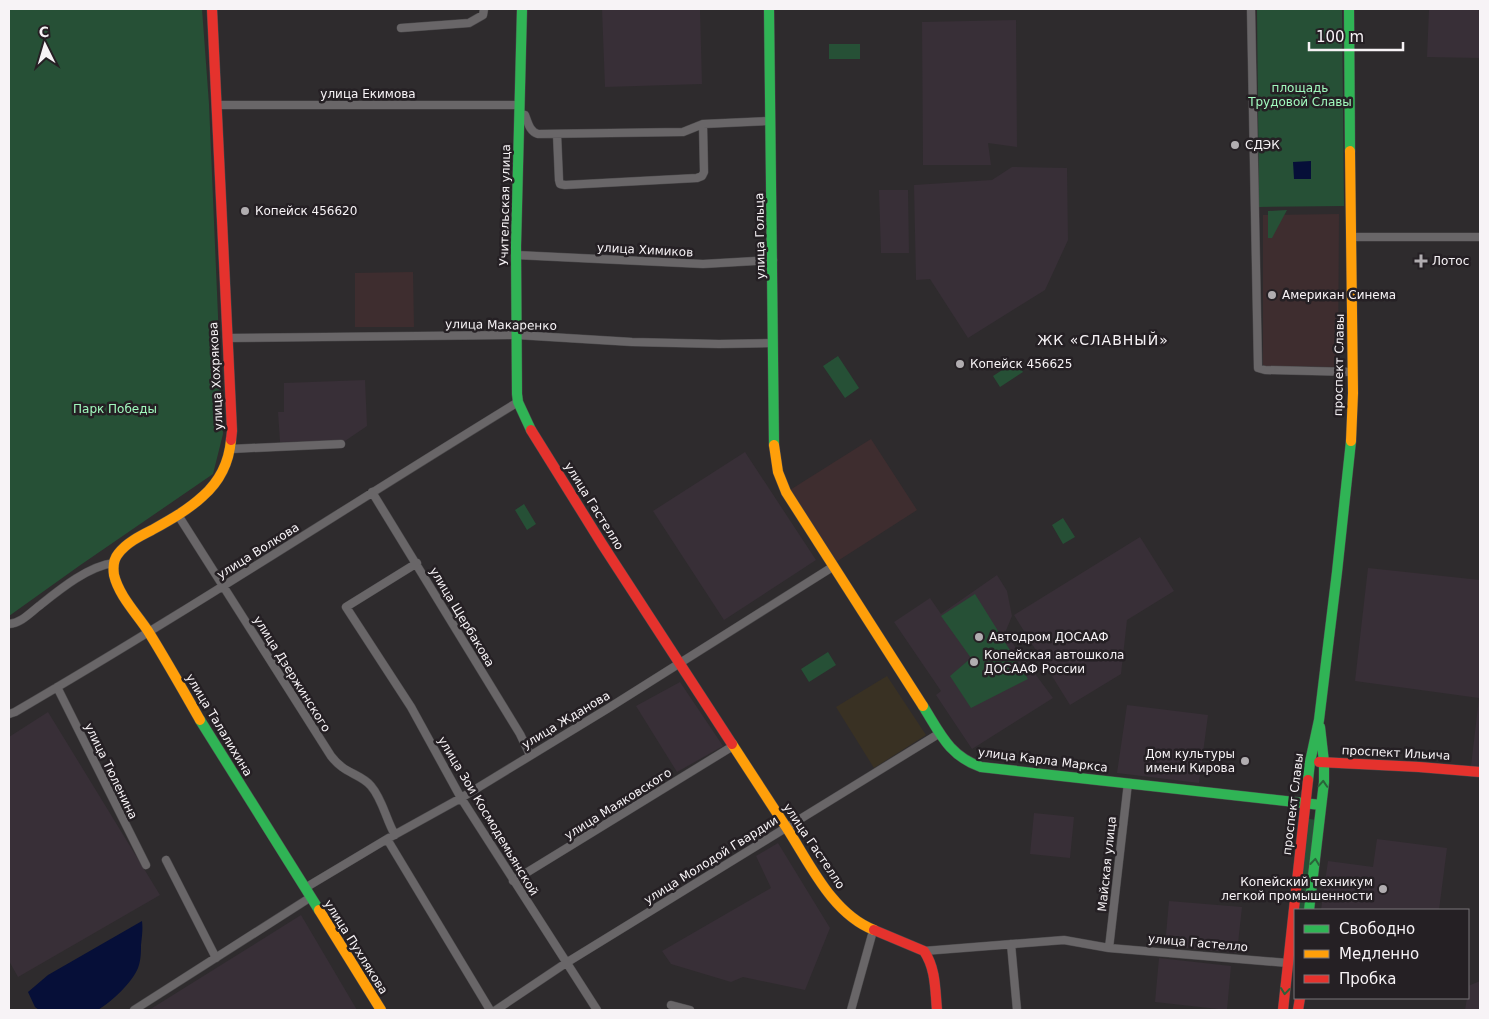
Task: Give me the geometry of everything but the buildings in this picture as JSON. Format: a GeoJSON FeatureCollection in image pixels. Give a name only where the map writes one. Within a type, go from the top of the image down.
{"type":"FeatureCollection","features":[{"type":"Feature","properties":{"kind":"street","name":"улица Хохрякова"},"geometry":{"type":"LineString","coordinates":[[114,563],[115,557],[129,543],[178,515],[209,492],[226,466],[231,448],[232,432],[212,9]]}},
{"type":"Feature","properties":{"kind":"street"},"geometry":{"type":"LineString","coordinates":[[401,28],[469,23],[484,16],[484,9]]}},
{"type":"Feature","properties":{"kind":"street","name":"Учительская улица"},"geometry":{"type":"LineString","coordinates":[[518,402],[516,255],[522,9]]}},
{"type":"Feature","properties":{"kind":"street","name":"улица Гольца"},"geometry":{"type":"LineString","coordinates":[[769,9],[776,464]]}},
{"type":"Feature","properties":{"kind":"street"},"geometry":{"type":"LineString","coordinates":[[1251,9],[1258,368],[1266,370],[1353,372]]}},
{"type":"Feature","properties":{"kind":"street","name":"проспект Славы"},"geometry":{"type":"LineString","coordinates":[[1294,909],[1310,762],[1319,720],[1350,451],[1353,372],[1349,9]]}},
{"type":"Feature","properties":{"kind":"street","name":"улица Екимова"},"geometry":{"type":"LineString","coordinates":[[216,106],[519,109]]}},
{"type":"Feature","properties":{"kind":"street"},"geometry":{"type":"LineString","coordinates":[[519,109],[525,115],[534,133],[538,134],[683,132],[703,124],[770,121]]}},
{"type":"Feature","properties":{"kind":"street"},"geometry":{"type":"LineString","coordinates":[[557,134],[560,184],[697,178],[702,176],[704,172],[703,124]]}},
{"type":"Feature","properties":{"kind":"street"},"geometry":{"type":"LineString","coordinates":[[1352,237],[1480,237]]}},
{"type":"Feature","properties":{"kind":"street","name":"улица Химиков"},"geometry":{"type":"LineString","coordinates":[[516,255],[703,264],[773,260]]}},
{"type":"Feature","properties":{"kind":"street","name":"улица Макаренко"},"geometry":{"type":"LineString","coordinates":[[227,338],[517,335],[632,342],[774,343]]}},
{"type":"Feature","properties":{"kind":"street","name":"улица Волкова"},"geometry":{"type":"LineString","coordinates":[[9,714],[57,688],[518,402]]}},
{"type":"Feature","properties":{"kind":"street","name":"улица Гастелло"},"geometry":{"type":"LineString","coordinates":[[518,402],[527,424],[602,544],[786,828],[827,890],[846,912],[857,921],[873,931],[924,951],[1064,940],[1109,948],[1292,964]]}},
{"type":"Feature","properties":{"kind":"street"},"geometry":{"type":"LineString","coordinates":[[231,448],[341,444]]}},
{"type":"Feature","properties":{"kind":"street","name":"улица Карла Маркса"},"geometry":{"type":"LineString","coordinates":[[776,464],[781,484],[940,733],[959,758],[981,767],[1321,805]]}},
{"type":"Feature","properties":{"kind":"street","name":"улица Щербакова"},"geometry":{"type":"LineString","coordinates":[[372,492],[520,734],[530,755]]}},
{"type":"Feature","properties":{"kind":"street","name":"улица Дзержинского"},"geometry":{"type":"LineString","coordinates":[[178,515],[331,756],[342,766],[368,782],[373,788],[394,835]]}},
{"type":"Feature","properties":{"kind":"street"},"geometry":{"type":"LineString","coordinates":[[9,624],[22,620],[41,604],[88,572],[104,564],[114,563]]}},
{"type":"Feature","properties":{"kind":"street","name":"улица Талалихина"},"geometry":{"type":"LineString","coordinates":[[114,563],[116,581],[120,589],[148,632],[245,794],[311,897]]}},
{"type":"Feature","properties":{"kind":"street","name":"улица Зои Космодемьянской"},"geometry":{"type":"LineString","coordinates":[[417,564],[346,607],[411,707],[461,798],[597,1010]]}},
{"type":"Feature","properties":{"kind":"street","name":"улица Жданова"},"geometry":{"type":"LineString","coordinates":[[305,888],[461,798],[834,566]]}},
{"type":"Feature","properties":{"kind":"street","name":"улица Тюленина"},"geometry":{"type":"LineString","coordinates":[[57,688],[146,866]]}},
{"type":"Feature","properties":{"kind":"street","name":"проспект Славы"},"geometry":{"type":"LineString","coordinates":[[1309,909],[1324,762],[1319,720]]}},
{"type":"Feature","properties":{"kind":"street","name":"улица Молодой Гвардии"},"geometry":{"type":"LineString","coordinates":[[496,1010],[566,963],[940,733]]}},
{"type":"Feature","properties":{"kind":"street","name":"улица Маяковского"},"geometry":{"type":"LineString","coordinates":[[513,881],[734,746]]}},
{"type":"Feature","properties":{"kind":"street","name":"проспект Ильича"},"geometry":{"type":"LineString","coordinates":[[1310,762],[1480,772]]}},
{"type":"Feature","properties":{"kind":"street","name":"Майская улица"},"geometry":{"type":"LineString","coordinates":[[1109,948],[1128,783]]}},
{"type":"Feature","properties":{"kind":"street"},"geometry":{"type":"LineString","coordinates":[[387,839],[490,1010]]}},
{"type":"Feature","properties":{"kind":"street"},"geometry":{"type":"LineString","coordinates":[[166,860],[216,958]]}},
{"type":"Feature","properties":{"kind":"street"},"geometry":{"type":"LineString","coordinates":[[134,1010],[311,897]]}},
{"type":"Feature","properties":{"kind":"street","name":"улица Пухлякова"},"geometry":{"type":"LineString","coordinates":[[311,897],[381,1010]]}},
{"type":"Feature","properties":{"kind":"street","name":"проспект Славы"},"geometry":{"type":"LineString","coordinates":[[1283,1010],[1292,964],[1294,912]]}},
{"type":"Feature","properties":{"kind":"street"},"geometry":{"type":"LineString","coordinates":[[851,1010],[873,931]]}},
{"type":"Feature","properties":{"kind":"street"},"geometry":{"type":"LineString","coordinates":[[1011,944],[1017,1010]]}},
{"type":"Feature","properties":{"kind":"street"},"geometry":{"type":"LineString","coordinates":[[924,951],[930,958],[933,966],[937,1010]]}},
{"type":"Feature","properties":{"kind":"street"},"geometry":{"type":"LineString","coordinates":[[671,1005],[690,1010]]}},
{"type":"Feature","properties":{"kind":"shaded area"},"geometry":{"type":"Polygon","coordinates":[[[602,9],[700,9],[702,84],[605,87],[602,9]]]}},
{"type":"Feature","properties":{"kind":"shaded area"},"geometry":{"type":"Polygon","coordinates":[[[1429,9],[1480,9],[1480,58],[1427,57],[1429,9]]]}},
{"type":"Feature","properties":{"kind":"shaded area"},"geometry":{"type":"Polygon","coordinates":[[[1016,20],[1017,147],[988,143],[991,165],[923,165],[922,22],[1016,20]]]}},
{"type":"Feature","properties":{"kind":"shaded area"},"geometry":{"type":"Polygon","coordinates":[[[1311,161],[1311,179],[1294,179],[1293,162],[1311,161]]]}},
{"type":"Feature","properties":{"kind":"shaded area"},"geometry":{"type":"Polygon","coordinates":[[[1012,167],[1067,168],[1068,240],[1045,290],[968,338],[930,279],[916,280],[914,185],[992,180],[1012,167]]]}},
{"type":"Feature","properties":{"kind":"shaded area"},"geometry":{"type":"Polygon","coordinates":[[[879,190],[908,190],[909,253],[881,253],[879,190]]]}},
{"type":"Feature","properties":{"kind":"shaded area"},"geometry":{"type":"Polygon","coordinates":[[[1339,214],[1338,367],[1263,366],[1263,215],[1339,214]]]}},
{"type":"Feature","properties":{"kind":"shaded area"},"geometry":{"type":"Polygon","coordinates":[[[413,272],[414,327],[355,327],[355,273],[413,272]]]}},
{"type":"Feature","properties":{"kind":"shaded area"},"geometry":{"type":"Polygon","coordinates":[[[365,380],[367,426],[345,441],[280,442],[278,412],[284,412],[284,383],[365,380]]]}},
{"type":"Feature","properties":{"kind":"shaded area"},"geometry":{"type":"Polygon","coordinates":[[[871,439],[917,510],[836,562],[790,490],[871,439]]]}},
{"type":"Feature","properties":{"kind":"shaded area"},"geometry":{"type":"Polygon","coordinates":[[[745,452],[816,560],[724,620],[653,511],[745,452]]]}},
{"type":"Feature","properties":{"kind":"shaded area"},"geometry":{"type":"Polygon","coordinates":[[[1140,537],[1174,591],[1127,620],[1121,674],[1070,705],[1014,615],[1140,537]]]}},
{"type":"Feature","properties":{"kind":"shaded area"},"geometry":{"type":"Polygon","coordinates":[[[1368,568],[1480,580],[1480,767],[1471,766],[1479,698],[1355,681],[1368,568]]]}},
{"type":"Feature","properties":{"kind":"shaded area","name":"Копейская автошкола ДОСААФ России"},"geometry":{"type":"Polygon","coordinates":[[[997,575],[1007,591],[1012,616],[1005,633],[1053,698],[972,749],[936,695],[941,691],[894,622],[930,598],[941,614],[997,575]]]}},
{"type":"Feature","properties":{"kind":"shaded area"},"geometry":{"type":"Polygon","coordinates":[[[887,676],[926,735],[874,768],[836,707],[887,676]]]}},
{"type":"Feature","properties":{"kind":"shaded area"},"geometry":{"type":"Polygon","coordinates":[[[680,682],[723,746],[677,772],[636,706],[680,682]]]}},
{"type":"Feature","properties":{"kind":"shaded area"},"geometry":{"type":"Polygon","coordinates":[[[1127,705],[1208,715],[1199,783],[1117,773],[1127,705]]]}},
{"type":"Feature","properties":{"kind":"shaded area"},"geometry":{"type":"Polygon","coordinates":[[[48,712],[160,895],[18,977],[9,961],[9,737],[48,712]]]}},
{"type":"Feature","properties":{"kind":"shaded area"},"geometry":{"type":"Polygon","coordinates":[[[1034,813],[1074,817],[1070,858],[1030,854],[1034,813]]]}},
{"type":"Feature","properties":{"kind":"shaded area","name":"Копейский техникум легкой промышенности"},"geometry":{"type":"Polygon","coordinates":[[[1377,839],[1447,848],[1439,909],[1321,909],[1328,861],[1373,867],[1377,839]]]}},
{"type":"Feature","properties":{"kind":"shaded area"},"geometry":{"type":"Polygon","coordinates":[[[778,843],[830,928],[805,990],[743,977],[731,982],[671,964],[662,951],[771,888],[756,856],[778,843]]]}},
{"type":"Feature","properties":{"kind":"shaded area"},"geometry":{"type":"Polygon","coordinates":[[[1169,901],[1242,907],[1237,953],[1165,946],[1169,901]]]}},
{"type":"Feature","properties":{"kind":"shaded area"},"geometry":{"type":"Polygon","coordinates":[[[301,915],[357,1010],[149,1010],[301,915]]]}},
{"type":"Feature","properties":{"kind":"shaded area"},"geometry":{"type":"Polygon","coordinates":[[[142,921],[141,956],[138,968],[121,992],[109,1002],[98,1010],[39,1010],[35,1007],[28,992],[48,975],[142,921]]]}},
{"type":"Feature","properties":{"kind":"shaded area"},"geometry":{"type":"Polygon","coordinates":[[[1159,958],[1231,966],[1227,1010],[1155,1002],[1159,958]]]}},
{"type":"Feature","properties":{"kind":"shaded area"},"geometry":{"type":"Polygon","coordinates":[[[1480,981],[1480,1010],[1465,1010],[1467,999],[1469,999],[1469,986],[1480,981]]]}},
{"type":"Feature","properties":{"kind":"green space","name":"Парк Победы"},"geometry":{"type":"Polygon","coordinates":[[[9,9],[202,9],[209,104],[223,434],[213,474],[9,616],[9,9]]]}},
{"type":"Feature","properties":{"kind":"green space","name":"площадь Трудовой Славы"},"geometry":{"type":"Polygon","coordinates":[[[1257,9],[1342,9],[1344,206],[1259,207],[1257,9]]]}},
{"type":"Feature","properties":{"kind":"green space"},"geometry":{"type":"Polygon","coordinates":[[[829,44],[860,44],[860,59],[829,59],[829,44]]]}},
{"type":"Feature","properties":{"kind":"green space"},"geometry":{"type":"Polygon","coordinates":[[[1287,210],[1272,238],[1268,238],[1268,211],[1287,210]]]}},
{"type":"Feature","properties":{"kind":"green space"},"geometry":{"type":"Polygon","coordinates":[[[838,356],[859,388],[845,398],[823,366],[838,356]]]}},
{"type":"Feature","properties":{"kind":"green space"},"geometry":{"type":"Polygon","coordinates":[[[1016,361],[1023,372],[1000,387],[993,376],[1016,361]]]}},
{"type":"Feature","properties":{"kind":"green space"},"geometry":{"type":"Polygon","coordinates":[[[524,504],[536,524],[527,530],[515,510],[524,504]]]}},
{"type":"Feature","properties":{"kind":"green space"},"geometry":{"type":"Polygon","coordinates":[[[1063,518],[1075,537],[1063,544],[1052,525],[1063,518]]]}},
{"type":"Feature","properties":{"kind":"green space","name":"Автодром ДОСААФ"},"geometry":{"type":"Polygon","coordinates":[[[975,594],[1028,679],[971,708],[950,676],[971,658],[941,616],[975,594]]]}},
{"type":"Feature","properties":{"kind":"green space"},"geometry":{"type":"Polygon","coordinates":[[[828,652],[836,665],[809,682],[801,669],[828,652]]]}},
{"type":"Feature","properties":{"kind":"green space"},"geometry":{"type":"Polygon","coordinates":[[[1309,819],[1317,820],[1307,909],[1299,909],[1309,819]]]}},
{"type":"Feature","properties":{"kind":"traffic: fast"},"geometry":{"type":"LineString","coordinates":[[522,9],[516,246],[517,394],[518,402],[531,430]]}},
{"type":"Feature","properties":{"kind":"traffic: fast"},"geometry":{"type":"LineString","coordinates":[[769,9],[774,445]]}},
{"type":"Feature","properties":{"kind":"traffic: fast"},"geometry":{"type":"LineString","coordinates":[[1349,9],[1350,151]]}},
{"type":"Feature","properties":{"kind":"traffic: fast"},"geometry":{"type":"LineString","coordinates":[[1308,780],[1319,720],[1351,441]]}},
{"type":"Feature","properties":{"kind":"traffic: fast"},"geometry":{"type":"LineString","coordinates":[[923,706],[940,734],[953,750],[961,757],[981,767],[1321,805]]}},
{"type":"Feature","properties":{"kind":"traffic: fast"},"geometry":{"type":"LineString","coordinates":[[200,720],[319,910]]}},
{"type":"Feature","properties":{"kind":"traffic: fast"},"geometry":{"type":"LineString","coordinates":[[1309,909],[1324,782],[1320,727]]}},
{"type":"Feature","properties":{"kind":"traffic: slow"},"geometry":{"type":"LineString","coordinates":[[1350,151],[1353,393],[1351,441]]}},
{"type":"Feature","properties":{"kind":"traffic: slow"},"geometry":{"type":"LineString","coordinates":[[200,720],[148,631],[116,583],[114,564],[118,554],[129,543],[172,519],[209,490],[223,471],[231,440]]}},
{"type":"Feature","properties":{"kind":"traffic: slow"},"geometry":{"type":"LineString","coordinates":[[774,445],[778,472],[786,492],[923,706]]}},
{"type":"Feature","properties":{"kind":"traffic: slow"},"geometry":{"type":"LineString","coordinates":[[732,744],[824,888],[846,913],[859,923],[874,930]]}},
{"type":"Feature","properties":{"kind":"traffic: slow"},"geometry":{"type":"LineString","coordinates":[[319,910],[381,1010]]}},
{"type":"Feature","properties":{"kind":"traffic: jam"},"geometry":{"type":"LineString","coordinates":[[212,9],[231,440]]}},
{"type":"Feature","properties":{"kind":"traffic: jam"},"geometry":{"type":"LineString","coordinates":[[531,430],[602,544],[732,744]]}},
{"type":"Feature","properties":{"kind":"traffic: jam"},"geometry":{"type":"LineString","coordinates":[[1319,762],[1480,772]]}},
{"type":"Feature","properties":{"kind":"traffic: jam"},"geometry":{"type":"LineString","coordinates":[[1283,1010],[1308,780]]}},
{"type":"Feature","properties":{"kind":"traffic: jam"},"geometry":{"type":"LineString","coordinates":[[874,930],[924,951],[933,972],[937,1010]]}},
{"type":"Feature","properties":{"kind":"traffic: jam"},"geometry":{"type":"LineString","coordinates":[[1298,1010],[1300,999]]}},
{"type":"Feature","properties":{"kind":"place","name":"СДЭК"},"geometry":{"type":"Point","coordinates":[1235,145]}},
{"type":"Feature","properties":{"kind":"place","name":"Копейск 456620"},"geometry":{"type":"Point","coordinates":[245,211]}},
{"type":"Feature","properties":{"kind":"place","name":"Лотос"},"geometry":{"type":"Point","coordinates":[1421,261]}},
{"type":"Feature","properties":{"kind":"place","name":"Американ Синема"},"geometry":{"type":"Point","coordinates":[1272,295]}},
{"type":"Feature","properties":{"kind":"place","name":"Копейск 456625"},"geometry":{"type":"Point","coordinates":[960,364]}},
{"type":"Feature","properties":{"kind":"place","name":"Автодром ДОСААФ"},"geometry":{"type":"Point","coordinates":[979,637]}},
{"type":"Feature","properties":{"kind":"place","name":"Копейская автошкола ДОСААФ России"},"geometry":{"type":"Point","coordinates":[974,662]}},
{"type":"Feature","properties":{"kind":"place","name":"Дом культуры имени Кирова"},"geometry":{"type":"Point","coordinates":[1245,761]}},
{"type":"Feature","properties":{"kind":"place","name":"Копейский техникум легкой промышенности"},"geometry":{"type":"Point","coordinates":[1383,889]}},
{"type":"Feature","properties":{"kind":"district","name":"ЖК «СЛАВНЫЙ»"},"geometry":{"type":"Point","coordinates":[1103,340]}}]}
